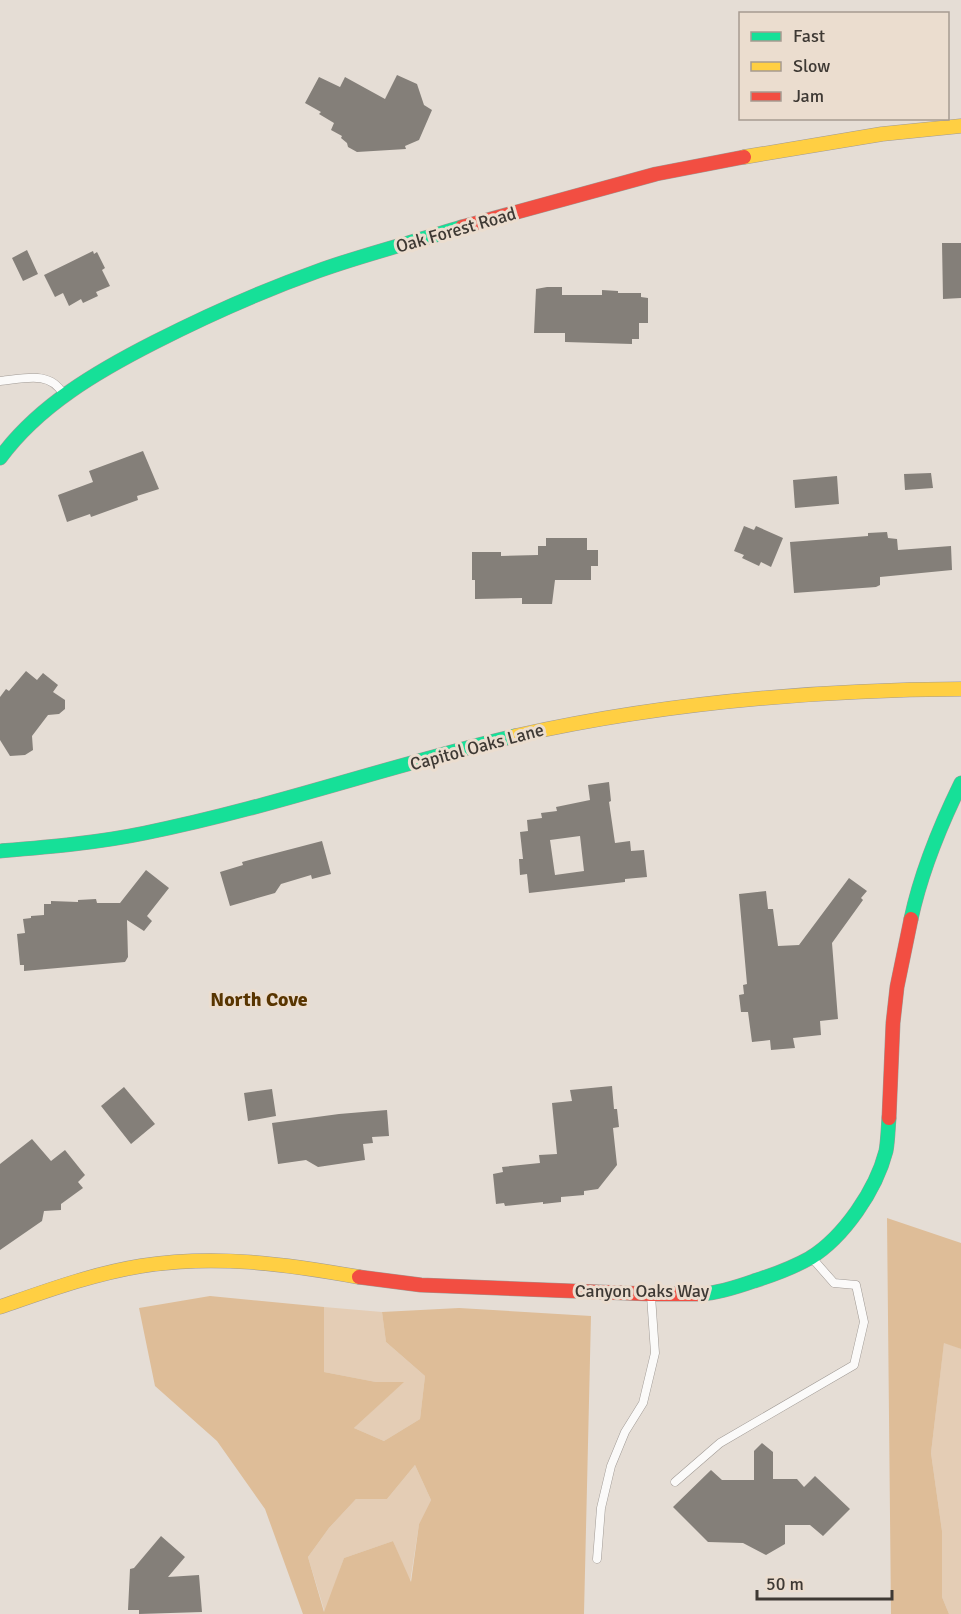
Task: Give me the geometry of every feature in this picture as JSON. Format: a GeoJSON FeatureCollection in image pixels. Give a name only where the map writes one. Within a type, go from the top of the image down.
{"type":"FeatureCollection","features":[{"type":"Feature","properties":{"kind":"street","name":"Oak Forest Road"},"geometry":{"type":"LineString","coordinates":[[0,458],[12,442],[86,380],[216,311],[320,270],[470,225],[656,174],[860,137],[961,126]]}},
{"type":"Feature","properties":{"kind":"street","name":"Capitol Oaks Lane"},"geometry":{"type":"LineString","coordinates":[[0,851],[71,845],[144,834],[511,738],[616,714],[735,699],[961,689]]}},
{"type":"Feature","properties":{"kind":"street","name":"Canyon Oaks Way"},"geometry":{"type":"LineString","coordinates":[[0,1307],[101,1274],[147,1266],[202,1261],[265,1263],[398,1283],[651,1294],[704,1294],[775,1275],[811,1257],[840,1232],[861,1206],[876,1178],[886,1150],[897,987],[916,895],[945,815],[961,783]]}},
{"type":"Feature","properties":{"kind":"lane"},"geometry":{"type":"LineString","coordinates":[[0,381],[48,378],[56,382],[65,396]]}},
{"type":"Feature","properties":{"kind":"lane"},"geometry":{"type":"LineString","coordinates":[[675,1482],[720,1443],[854,1365],[864,1322],[856,1285],[834,1282],[811,1257]]}},
{"type":"Feature","properties":{"kind":"lane"},"geometry":{"type":"LineString","coordinates":[[597,1559],[601,1508],[611,1467],[625,1432],[643,1403],[655,1353],[651,1294]]}},
{"type":"Feature","properties":{"kind":"shaded area"},"geometry":{"type":"Polygon","coordinates":[[[887,1218],[961,1243],[961,1349],[944,1343],[931,1453],[942,1531],[942,1597],[949,1614],[891,1614],[887,1218]]]}},
{"type":"Feature","properties":{"kind":"shaded area"},"geometry":{"type":"Polygon","coordinates":[[[210,1296],[324,1307],[324,1372],[376,1382],[404,1382],[354,1428],[384,1441],[420,1419],[425,1376],[386,1342],[382,1312],[459,1308],[591,1316],[584,1614],[303,1614],[265,1509],[217,1441],[155,1386],[139,1308],[210,1296]],[[415,1465],[387,1499],[356,1499],[329,1528],[308,1557],[324,1612],[344,1558],[393,1541],[411,1582],[419,1524],[431,1500],[415,1465]]]}},
{"type":"Feature","properties":{"kind":"shaded area"},"geometry":{"type":"Polygon","coordinates":[[[324,1307],[382,1312],[386,1342],[425,1376],[420,1419],[384,1441],[354,1428],[403,1382],[376,1382],[324,1372],[324,1307]]]}},
{"type":"Feature","properties":{"kind":"shaded area"},"geometry":{"type":"Polygon","coordinates":[[[944,1342],[961,1349],[961,1614],[949,1614],[942,1597],[942,1531],[931,1453],[944,1342]]]}},
{"type":"Feature","properties":{"kind":"shaded area"},"geometry":{"type":"Polygon","coordinates":[[[415,1465],[431,1500],[419,1524],[410,1583],[393,1541],[344,1558],[325,1613],[308,1557],[329,1528],[356,1499],[387,1499],[415,1465]]]}},
{"type":"Feature","properties":{"kind":"building"},"geometry":{"type":"Polygon","coordinates":[[[397,75],[417,84],[424,105],[432,110],[419,140],[405,146],[406,149],[357,152],[348,147],[341,138],[342,136],[331,130],[334,123],[305,103],[319,77],[340,87],[345,77],[385,99],[397,75]]]}},
{"type":"Feature","properties":{"kind":"building"},"geometry":{"type":"Polygon","coordinates":[[[942,243],[961,243],[961,298],[943,299],[942,243]]]}},
{"type":"Feature","properties":{"kind":"building"},"geometry":{"type":"Polygon","coordinates":[[[27,250],[38,274],[23,281],[12,258],[27,250]]]}},
{"type":"Feature","properties":{"kind":"building"},"geometry":{"type":"Polygon","coordinates":[[[93,251],[94,254],[97,252],[105,268],[102,270],[110,286],[96,292],[98,296],[83,303],[81,299],[69,306],[63,293],[55,297],[44,275],[93,251]]]}},
{"type":"Feature","properties":{"kind":"building"},"geometry":{"type":"Polygon","coordinates":[[[562,287],[562,295],[602,295],[602,290],[641,293],[641,297],[648,298],[648,323],[639,323],[639,339],[632,339],[632,344],[565,342],[565,333],[534,333],[536,289],[562,287]]]}},
{"type":"Feature","properties":{"kind":"building"},"geometry":{"type":"Polygon","coordinates":[[[143,451],[159,489],[137,496],[138,500],[91,517],[90,514],[67,522],[58,495],[93,482],[89,471],[143,451]]]}},
{"type":"Feature","properties":{"kind":"building"},"geometry":{"type":"Polygon","coordinates":[[[931,473],[933,488],[905,490],[904,474],[931,473]]]}},
{"type":"Feature","properties":{"kind":"building"},"geometry":{"type":"Polygon","coordinates":[[[837,476],[839,504],[795,508],[793,480],[837,476]]]}},
{"type":"Feature","properties":{"kind":"building"},"geometry":{"type":"Polygon","coordinates":[[[744,526],[754,530],[756,526],[783,538],[771,567],[761,562],[759,566],[742,558],[744,555],[734,551],[744,526]]]}},
{"type":"Feature","properties":{"kind":"building"},"geometry":{"type":"Polygon","coordinates":[[[887,532],[888,538],[897,539],[898,550],[951,546],[952,570],[880,577],[880,585],[876,587],[794,593],[790,542],[868,536],[868,533],[887,532]]]}},
{"type":"Feature","properties":{"kind":"building"},"geometry":{"type":"Polygon","coordinates":[[[546,538],[587,538],[587,550],[598,550],[598,566],[591,566],[591,580],[555,580],[552,604],[522,604],[522,598],[475,599],[472,552],[501,552],[501,556],[538,555],[538,546],[546,546],[546,538]]]}},
{"type":"Feature","properties":{"kind":"building"},"geometry":{"type":"Polygon","coordinates":[[[26,671],[37,680],[43,673],[58,685],[53,692],[65,700],[65,709],[59,714],[48,715],[32,736],[33,750],[25,755],[10,756],[0,740],[0,697],[6,689],[9,691],[26,671]]]}},
{"type":"Feature","properties":{"kind":"building"},"geometry":{"type":"Polygon","coordinates":[[[609,782],[611,801],[609,802],[615,843],[630,841],[631,851],[644,850],[647,877],[625,879],[625,882],[529,893],[527,874],[520,875],[519,859],[523,859],[520,832],[528,831],[527,820],[542,818],[541,813],[557,811],[556,807],[590,800],[588,785],[609,782]],[[580,836],[550,840],[555,875],[584,871],[580,836]]]}},
{"type":"Feature","properties":{"kind":"building"},"geometry":{"type":"Polygon","coordinates":[[[322,841],[331,874],[312,879],[311,875],[281,884],[275,893],[230,906],[220,872],[243,865],[242,862],[322,841]]]}},
{"type":"Feature","properties":{"kind":"building"},"geometry":{"type":"Polygon","coordinates":[[[146,870],[169,888],[147,916],[152,921],[144,931],[127,920],[128,957],[125,962],[24,971],[24,965],[20,965],[17,934],[25,933],[23,919],[44,915],[44,904],[51,904],[51,901],[78,902],[78,900],[96,899],[97,903],[120,903],[146,870]]]}},
{"type":"Feature","properties":{"kind":"building"},"geometry":{"type":"Polygon","coordinates":[[[849,878],[867,891],[832,943],[838,1019],[820,1021],[821,1035],[793,1038],[795,1048],[771,1050],[770,1040],[752,1042],[748,1012],[741,1012],[739,995],[744,994],[743,985],[747,984],[739,894],[766,891],[768,909],[773,909],[778,946],[799,945],[849,878]]]}},
{"type":"Feature","properties":{"kind":"building"},"geometry":{"type":"Polygon","coordinates":[[[612,1086],[614,1109],[617,1109],[619,1127],[613,1128],[617,1165],[598,1189],[584,1191],[584,1195],[561,1197],[561,1202],[505,1206],[504,1203],[496,1204],[493,1174],[503,1172],[502,1167],[540,1163],[539,1155],[557,1154],[552,1103],[572,1101],[570,1090],[612,1086]]]}},
{"type":"Feature","properties":{"kind":"building"},"geometry":{"type":"Polygon","coordinates":[[[124,1087],[155,1124],[131,1144],[101,1106],[124,1087]]]}},
{"type":"Feature","properties":{"kind":"building"},"geometry":{"type":"Polygon","coordinates":[[[272,1089],[276,1116],[248,1121],[244,1093],[272,1089]]]}},
{"type":"Feature","properties":{"kind":"building"},"geometry":{"type":"Polygon","coordinates":[[[387,1110],[389,1136],[372,1137],[373,1143],[363,1144],[365,1160],[318,1167],[306,1160],[278,1164],[272,1123],[387,1110]]]}},
{"type":"Feature","properties":{"kind":"building"},"geometry":{"type":"Polygon","coordinates":[[[32,1139],[51,1161],[65,1150],[85,1175],[78,1182],[83,1188],[61,1204],[61,1210],[44,1211],[42,1221],[0,1250],[0,1164],[32,1139]]]}},
{"type":"Feature","properties":{"kind":"building"},"geometry":{"type":"Polygon","coordinates":[[[762,1443],[773,1452],[773,1479],[797,1479],[804,1487],[815,1476],[850,1509],[823,1536],[810,1525],[785,1525],[785,1544],[766,1555],[743,1543],[708,1542],[673,1507],[711,1470],[722,1480],[754,1480],[754,1451],[762,1443]]]}},
{"type":"Feature","properties":{"kind":"building"},"geometry":{"type":"Polygon","coordinates":[[[161,1536],[185,1557],[168,1577],[199,1575],[202,1612],[139,1614],[139,1610],[128,1610],[130,1569],[134,1568],[161,1536]]]}},
{"type":"Feature","properties":{"kind":"traffic: fast"},"geometry":{"type":"LineString","coordinates":[[0,458],[33,422],[71,391],[112,365],[175,332],[256,295],[318,271],[462,227]]}},
{"type":"Feature","properties":{"kind":"traffic: fast"},"geometry":{"type":"LineString","coordinates":[[0,851],[109,839],[192,823],[515,736]]}},
{"type":"Feature","properties":{"kind":"traffic: fast"},"geometry":{"type":"LineString","coordinates":[[911,919],[932,849],[961,783]]}},
{"type":"Feature","properties":{"kind":"traffic: fast"},"geometry":{"type":"LineString","coordinates":[[701,1294],[735,1287],[789,1268],[810,1258],[835,1238],[857,1211],[875,1181],[886,1151],[889,1118]]}},
{"type":"Feature","properties":{"kind":"traffic: slow"},"geometry":{"type":"LineString","coordinates":[[744,157],[882,134],[961,126]]}},
{"type":"Feature","properties":{"kind":"traffic: slow"},"geometry":{"type":"LineString","coordinates":[[515,736],[625,715],[736,701],[849,692],[961,689]]}},
{"type":"Feature","properties":{"kind":"traffic: slow"},"geometry":{"type":"LineString","coordinates":[[0,1307],[105,1274],[169,1262],[250,1262],[359,1277]]}},
{"type":"Feature","properties":{"kind":"traffic: jam"},"geometry":{"type":"LineString","coordinates":[[462,227],[656,174],[744,157]]}},
{"type":"Feature","properties":{"kind":"traffic: jam"},"geometry":{"type":"LineString","coordinates":[[889,1118],[893,1023],[897,987],[911,919]]}},
{"type":"Feature","properties":{"kind":"traffic: jam"},"geometry":{"type":"LineString","coordinates":[[359,1277],[421,1285],[701,1294]]}},
{"type":"Feature","properties":{"kind":"district","name":"North Cove"},"geometry":{"type":"Point","coordinates":[259,999]}}]}
